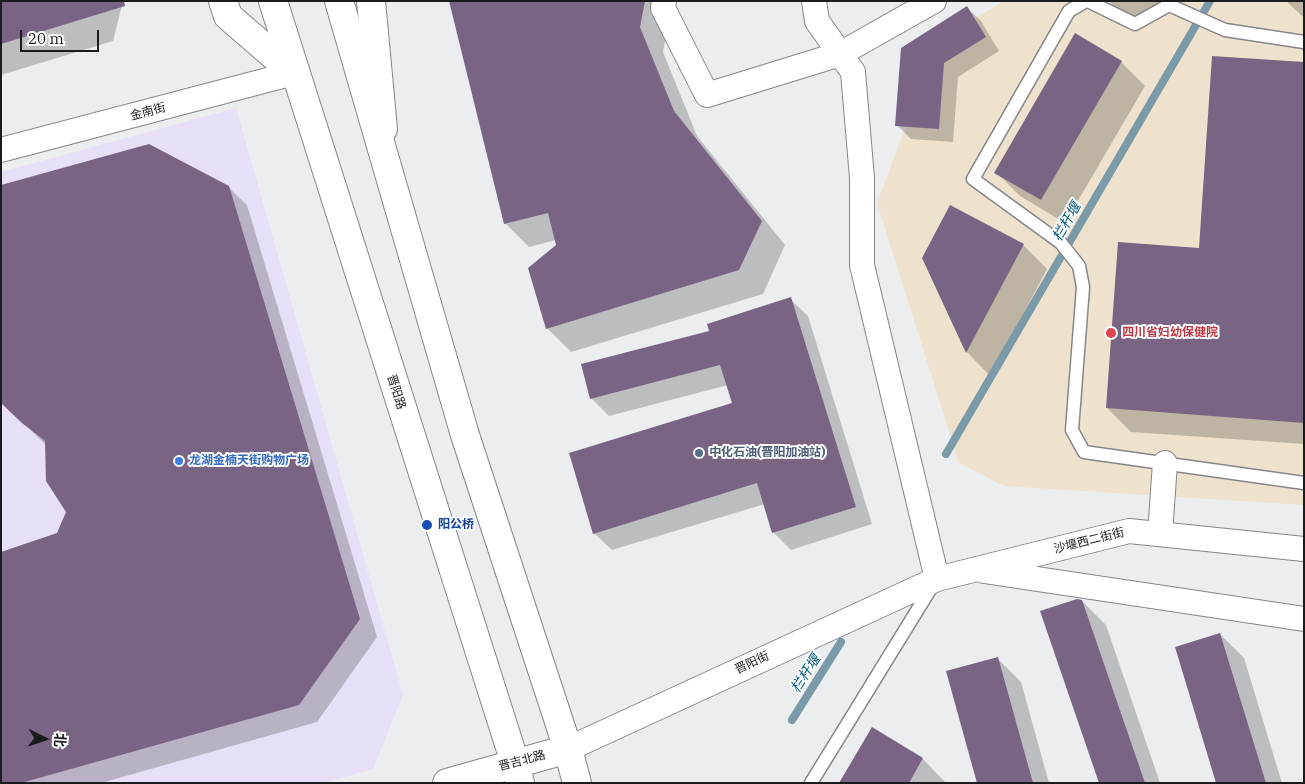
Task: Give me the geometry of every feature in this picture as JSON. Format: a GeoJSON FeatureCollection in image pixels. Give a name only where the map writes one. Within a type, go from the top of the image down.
{"type":"FeatureCollection","features":[{"type":"Feature","properties":{"kind":"main road"},"geometry":{"type":"LineString","coordinates":[[223,1],[228,16],[294,73]]}},
{"type":"Feature","properties":{"kind":"main road","name":"晋阳路"},"geometry":{"type":"LineString","coordinates":[[273,1],[294,73],[518,773]]}},
{"type":"Feature","properties":{"kind":"main road"},"geometry":{"type":"LineString","coordinates":[[339,1],[465,435],[568,749],[577,783]]}},
{"type":"Feature","properties":{"kind":"main road"},"geometry":{"type":"LineString","coordinates":[[371,1],[388,173]]}},
{"type":"Feature","properties":{"kind":"main road","name":"晋吉北路"},"geometry":{"type":"LineString","coordinates":[[447,783],[518,773],[568,749]]}},
{"type":"Feature","properties":{"kind":"street"},"geometry":{"type":"LineString","coordinates":[[664,1],[663,8],[708,95],[840,54],[934,1]]}},
{"type":"Feature","properties":{"kind":"street"},"geometry":{"type":"LineString","coordinates":[[814,1],[817,21],[853,72],[862,178],[862,265],[937,579]]}},
{"type":"Feature","properties":{"kind":"street","name":"金南街"},"geometry":{"type":"LineString","coordinates":[[1,150],[294,73]]}},
{"type":"Feature","properties":{"kind":"street"},"geometry":{"type":"LineString","coordinates":[[1160,534],[1165,463]]}},
{"type":"Feature","properties":{"kind":"street","name":"沙堰西二街街"},"geometry":{"type":"LineString","coordinates":[[937,579],[1129,531],[1304,549]]}},
{"type":"Feature","properties":{"kind":"street"},"geometry":{"type":"LineString","coordinates":[[973,570],[1304,619]]}},
{"type":"Feature","properties":{"kind":"street","name":"晋阳街"},"geometry":{"type":"LineString","coordinates":[[568,749],[937,579]]}},
{"type":"Feature","properties":{"kind":"lane"},"geometry":{"type":"LineString","coordinates":[[1304,42],[1225,30],[1170,5],[1135,24],[1087,1],[1070,11],[973,179],[1061,243],[1079,266],[1083,287],[1072,430],[1084,452],[1304,483]]}},
{"type":"Feature","properties":{"kind":"lane"},"geometry":{"type":"LineString","coordinates":[[811,783],[937,579]]}},
{"type":"Feature","properties":{"kind":"shaded area","name":"四川省妇幼保健院"},"geometry":{"type":"Polygon","coordinates":[[[1004,1],[1304,1],[1304,505],[1004,486],[959,463],[877,203],[938,40],[1004,1]]]}},
{"type":"Feature","properties":{"kind":"shaded area","name":"龙湖金楠天街购物广场"},"geometry":{"type":"Polygon","coordinates":[[[236,108],[403,695],[373,769],[323,783],[1,783],[1,172],[236,108]]]}},
{"type":"Feature","properties":{"kind":"building"},"geometry":{"type":"Polygon","coordinates":[[[1,1],[124,1],[125,6],[1,44],[1,1]]]}},
{"type":"Feature","properties":{"kind":"building"},"geometry":{"type":"Polygon","coordinates":[[[449,1],[645,1],[640,27],[674,111],[762,221],[739,270],[546,329],[528,268],[556,245],[548,213],[504,224],[449,1]]]}},
{"type":"Feature","properties":{"kind":"building"},"geometry":{"type":"Polygon","coordinates":[[[967,6],[986,37],[944,63],[939,129],[895,126],[901,48],[967,6]]]}},
{"type":"Feature","properties":{"kind":"building"},"geometry":{"type":"Polygon","coordinates":[[[1075,33],[1122,61],[1041,200],[994,173],[1075,33]]]}},
{"type":"Feature","properties":{"kind":"building"},"geometry":{"type":"Polygon","coordinates":[[[1212,56],[1304,62],[1304,423],[1106,408],[1118,242],[1199,248],[1212,56]]]}},
{"type":"Feature","properties":{"kind":"building","name":"龙湖金楠天街购物广场"},"geometry":{"type":"Polygon","coordinates":[[[149,144],[229,186],[360,619],[299,705],[21,783],[1,783],[1,552],[57,533],[66,512],[46,481],[45,441],[1,403],[1,185],[149,144]]]}},
{"type":"Feature","properties":{"kind":"building"},"geometry":{"type":"Polygon","coordinates":[[[950,205],[1024,244],[966,353],[922,258],[950,205]]]}},
{"type":"Feature","properties":{"kind":"building"},"geometry":{"type":"Polygon","coordinates":[[[791,297],[856,507],[772,533],[757,483],[593,534],[569,453],[732,403],[720,365],[590,399],[581,364],[709,331],[707,324],[791,297]]]}},
{"type":"Feature","properties":{"kind":"building"},"geometry":{"type":"Polygon","coordinates":[[[1077,599],[1082,600],[1145,783],[1099,783],[1040,611],[1077,599]]]}},
{"type":"Feature","properties":{"kind":"building"},"geometry":{"type":"Polygon","coordinates":[[[1220,633],[1266,783],[1216,783],[1175,647],[1220,633]]]}},
{"type":"Feature","properties":{"kind":"building"},"geometry":{"type":"Polygon","coordinates":[[[998,657],[1033,783],[977,783],[946,671],[998,657]]]}},
{"type":"Feature","properties":{"kind":"building"},"geometry":{"type":"Polygon","coordinates":[[[872,727],[923,758],[909,783],[839,783],[872,727]]]}},
{"type":"Feature","properties":{"kind":"waterway","name":"栏杆堰"},"geometry":{"type":"LineString","coordinates":[[946,454],[1210,1]]}},
{"type":"Feature","properties":{"kind":"waterway","name":"栏杆堰"},"geometry":{"type":"LineString","coordinates":[[792,720],[841,642]]}},
{"type":"Feature","properties":{"kind":"place","name":"四川省妇幼保健院"},"geometry":{"type":"Point","coordinates":[1111,333]}},
{"type":"Feature","properties":{"kind":"place","name":"中化石油(晋阳加油站)"},"geometry":{"type":"Point","coordinates":[699,453]}},
{"type":"Feature","properties":{"kind":"place","name":"龙湖金楠天街购物广场"},"geometry":{"type":"Point","coordinates":[179,461]}},
{"type":"Feature","properties":{"kind":"place","name":"阳公桥"},"geometry":{"type":"Point","coordinates":[427,525]}}]}
